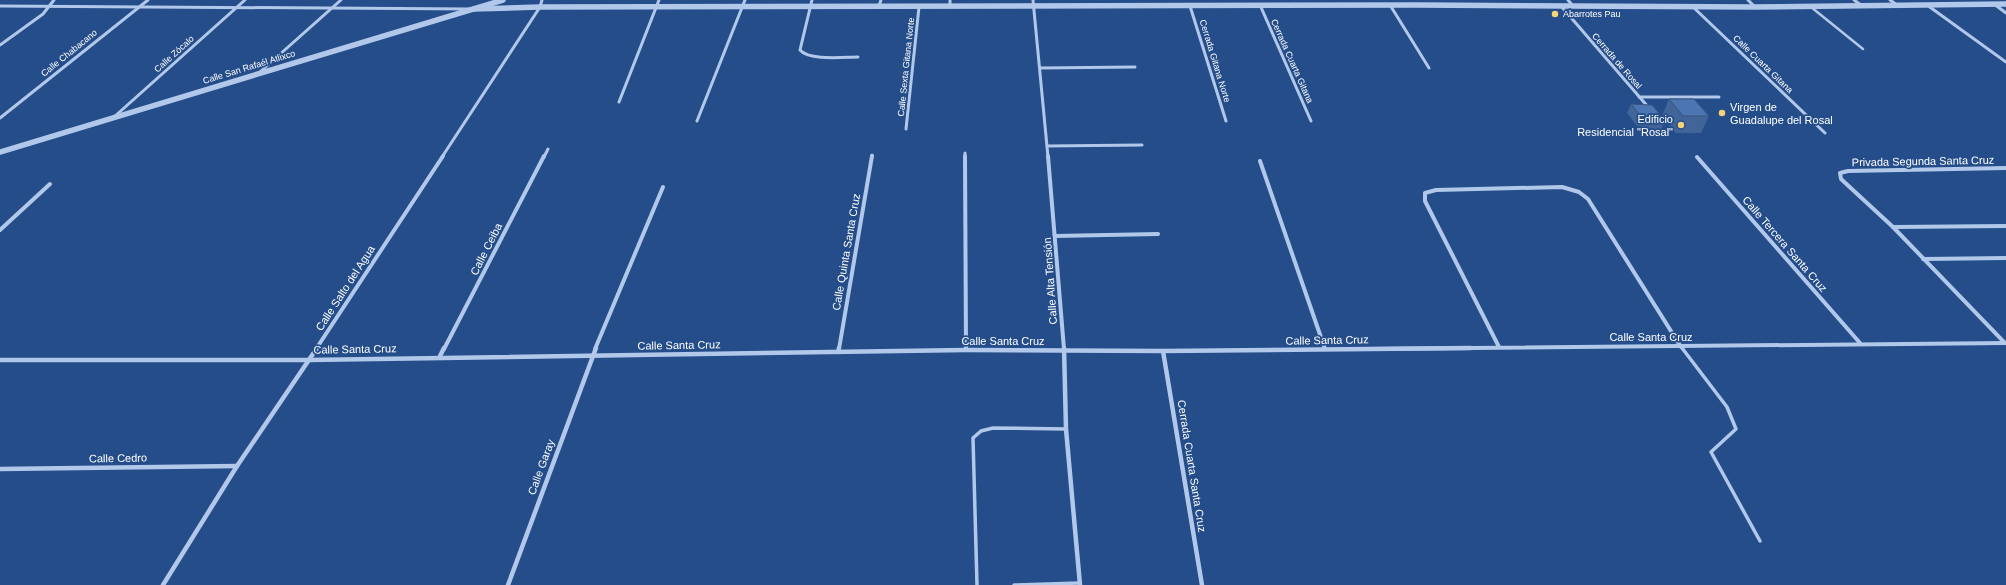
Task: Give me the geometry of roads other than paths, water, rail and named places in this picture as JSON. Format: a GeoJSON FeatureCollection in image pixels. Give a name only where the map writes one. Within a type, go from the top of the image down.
{"type":"FeatureCollection","features":[{"type":"Feature","properties":{"kind":"street"},"geometry":{"type":"LineString","coordinates":[[0,45],[43,14],[54,0]]}},
{"type":"Feature","properties":{"kind":"street","name":"Calle Chabacano"},"geometry":{"type":"LineString","coordinates":[[0,118],[148,0]]}},
{"type":"Feature","properties":{"kind":"street","name":"Calle Zócalo"},"geometry":{"type":"LineString","coordinates":[[112,118],[244,0]]}},
{"type":"Feature","properties":{"kind":"street"},"geometry":{"type":"LineString","coordinates":[[260,72],[341,0]]}},
{"type":"Feature","properties":{"kind":"street","name":"Calle San Rafaél Atlixco"},"geometry":{"type":"LineString","coordinates":[[0,152],[260,72],[503,0]]}},
{"type":"Feature","properties":{"kind":"street","name":"Calle Salto del Agua"},"geometry":{"type":"LineString","coordinates":[[163,585],[237,466],[309,360],[540,7],[542,0]]}},
{"type":"Feature","properties":{"kind":"street"},"geometry":{"type":"LineString","coordinates":[[619,102],[659,0]]}},
{"type":"Feature","properties":{"kind":"street"},"geometry":{"type":"LineString","coordinates":[[697,121],[745,0]]}},
{"type":"Feature","properties":{"kind":"street"},"geometry":{"type":"LineString","coordinates":[[812,0],[809,7],[800,50],[803,54],[812,58],[858,57]]}},
{"type":"Feature","properties":{"kind":"street"},"geometry":{"type":"LineString","coordinates":[[879,6],[880,0]]}},
{"type":"Feature","properties":{"kind":"street"},"geometry":{"type":"LineString","coordinates":[[950,0],[950,6]]}},
{"type":"Feature","properties":{"kind":"street","name":"Calle Alta Tensión"},"geometry":{"type":"LineString","coordinates":[[1033,0],[1055,236],[1064,350],[1066,429],[1080,584]]}},
{"type":"Feature","properties":{"kind":"street"},"geometry":{"type":"LineString","coordinates":[[1568,0],[1573,6]]}},
{"type":"Feature","properties":{"kind":"street"},"geometry":{"type":"LineString","coordinates":[[1748,0],[1755,6]]}},
{"type":"Feature","properties":{"kind":"street"},"geometry":{"type":"LineString","coordinates":[[1854,0],[1861,6]]}},
{"type":"Feature","properties":{"kind":"street"},"geometry":{"type":"LineString","coordinates":[[1890,0],[1897,5]]}},
{"type":"Feature","properties":{"kind":"street"},"geometry":{"type":"LineString","coordinates":[[0,6],[474,9],[656,6],[1033,7],[1112,3],[1190,6],[1390,5],[1414,2],[1573,6],[1861,6],[2006,4]]}},
{"type":"Feature","properties":{"kind":"street"},"geometry":{"type":"LineString","coordinates":[[1994,4],[2006,13]]}},
{"type":"Feature","properties":{"kind":"street","name":"Cerrada Cuarta Gitana"},"geometry":{"type":"LineString","coordinates":[[1260,5],[1311,122]]}},
{"type":"Feature","properties":{"kind":"street"},"geometry":{"type":"LineString","coordinates":[[1390,5],[1429,68]]}},
{"type":"Feature","properties":{"kind":"street","name":"Cerrada de Rosal"},"geometry":{"type":"LineString","coordinates":[[1560,5],[1654,114]]}},
{"type":"Feature","properties":{"kind":"street"},"geometry":{"type":"LineString","coordinates":[[1927,5],[2006,62]]}},
{"type":"Feature","properties":{"kind":"street","name":"Cerrada Gitana Norte"},"geometry":{"type":"LineString","coordinates":[[1190,6],[1226,121]]}},
{"type":"Feature","properties":{"kind":"street","name":"Calle Cuarta Gitana"},"geometry":{"type":"LineString","coordinates":[[1692,6],[1825,133]]}},
{"type":"Feature","properties":{"kind":"street","name":"Calle Sexta Gitana Norte"},"geometry":{"type":"LineString","coordinates":[[906,129],[919,7]]}},
{"type":"Feature","properties":{"kind":"street"},"geometry":{"type":"LineString","coordinates":[[1040,68],[1134,67]]}},
{"type":"Feature","properties":{"kind":"street"},"geometry":{"type":"LineString","coordinates":[[1639,97],[1719,97]]}},
{"type":"Feature","properties":{"kind":"street"},"geometry":{"type":"LineString","coordinates":[[1047,146],[1142,145]]}},
{"type":"Feature","properties":{"kind":"street","name":"Calle Ceiba"},"geometry":{"type":"LineString","coordinates":[[440,356],[548,149]]}},
{"type":"Feature","properties":{"kind":"street"},"geometry":{"type":"LineString","coordinates":[[965,153],[966,350]]}},
{"type":"Feature","properties":{"kind":"street","name":"Calle Quinta Santa Cruz"},"geometry":{"type":"LineString","coordinates":[[838,352],[872,155]]}},
{"type":"Feature","properties":{"kind":"street","name":"Calle Tercera Santa Cruz"},"geometry":{"type":"LineString","coordinates":[[1697,157],[1860,343]]}},
{"type":"Feature","properties":{"kind":"street"},"geometry":{"type":"LineString","coordinates":[[1260,161],[1325,349]]}},
{"type":"Feature","properties":{"kind":"street","name":"Privada Segunda Santa Cruz"},"geometry":{"type":"LineString","coordinates":[[1893,227],[1841,179],[1840,173],[1848,171],[2006,168]]}},
{"type":"Feature","properties":{"kind":"street"},"geometry":{"type":"LineString","coordinates":[[0,230],[50,184]]}},
{"type":"Feature","properties":{"kind":"street","name":"Calle Garay"},"geometry":{"type":"LineString","coordinates":[[508,585],[593,355],[663,187]]}},
{"type":"Feature","properties":{"kind":"street"},"geometry":{"type":"LineString","coordinates":[[1499,347],[1426,200],[1425,193],[1436,190],[1562,187],[1579,192],[1588,199],[1681,347]]}},
{"type":"Feature","properties":{"kind":"street"},"geometry":{"type":"LineString","coordinates":[[1893,227],[2006,226]]}},
{"type":"Feature","properties":{"kind":"street"},"geometry":{"type":"LineString","coordinates":[[1893,227],[2006,343]]}},
{"type":"Feature","properties":{"kind":"street"},"geometry":{"type":"LineString","coordinates":[[1055,236],[1158,234]]}},
{"type":"Feature","properties":{"kind":"street"},"geometry":{"type":"LineString","coordinates":[[1923,258],[2006,258]]}},
{"type":"Feature","properties":{"kind":"street","name":"Calle Santa Cruz"},"geometry":{"type":"LineString","coordinates":[[0,360],[309,360],[440,356],[966,350],[1163,351],[1499,347],[1681,347],[1860,343],[2006,343]]}},
{"type":"Feature","properties":{"kind":"street","name":"Cerrada Cuarta Santa Cruz"},"geometry":{"type":"LineString","coordinates":[[1163,351],[1202,585]]}},
{"type":"Feature","properties":{"kind":"street","name":"Calle Cedro"},"geometry":{"type":"LineString","coordinates":[[0,469],[237,466]]}},
{"type":"Feature","properties":{"kind":"lane"},"geometry":{"type":"LineString","coordinates":[[1809,6],[1863,49]]}},
{"type":"Feature","properties":{"kind":"lane"},"geometry":{"type":"LineString","coordinates":[[1681,347],[1726,407],[1736,429],[1711,452],[1760,541]]}},
{"type":"Feature","properties":{"kind":"lane"},"geometry":{"type":"LineString","coordinates":[[977,585],[973,438],[981,431],[993,428],[1066,429]]}},
{"type":"Feature","properties":{"kind":"lane"},"geometry":{"type":"LineString","coordinates":[[1014,585],[1080,584]]}},
{"type":"Feature","properties":{"kind":"place","name":"Abarrotes Pau"},"geometry":{"type":"Point","coordinates":[1555,14]}},
{"type":"Feature","properties":{"kind":"place","name":"Virgen de Guadalupe del Rosal"},"geometry":{"type":"Point","coordinates":[1722,113]}},
{"type":"Feature","properties":{"kind":"place","name":"Edificio Residencial \"Rosal\""},"geometry":{"type":"Point","coordinates":[1681,125]}}]}
